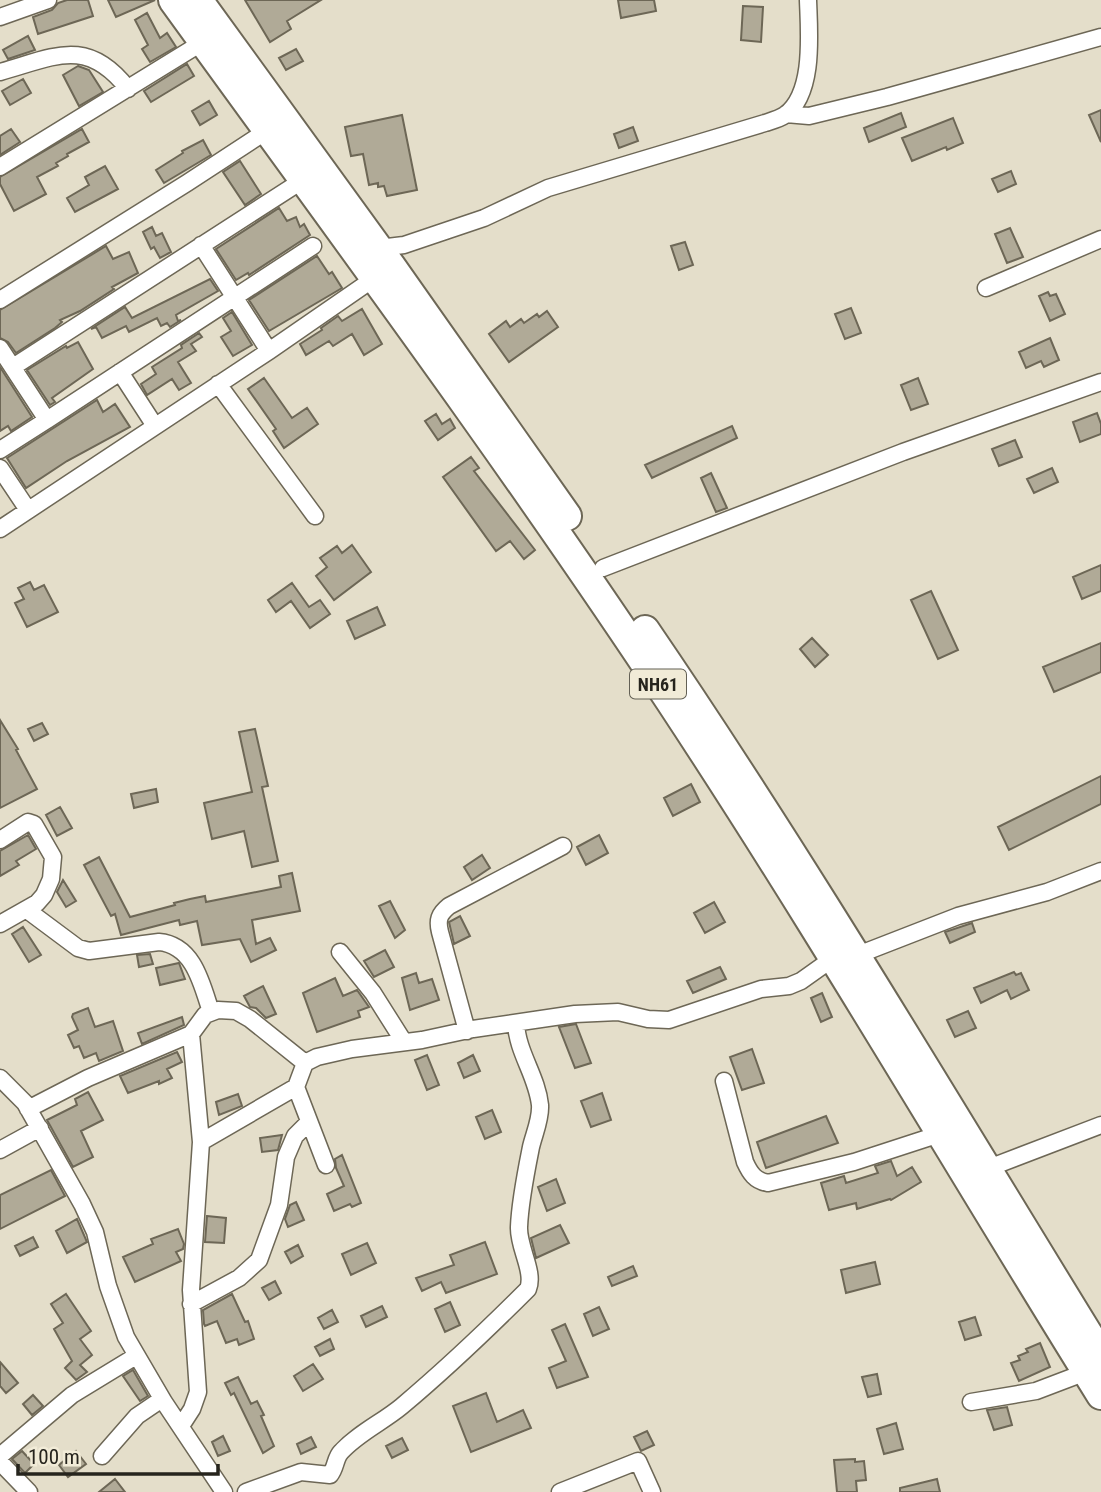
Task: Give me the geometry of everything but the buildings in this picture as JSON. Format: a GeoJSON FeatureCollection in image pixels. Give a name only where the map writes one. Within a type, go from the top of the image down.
{"type":"FeatureCollection","features":[{"type":"Feature","properties":{"kind":"highway","name":"NH61"},"geometry":{"type":"LineString","coordinates":[[173,0],[303,180],[381,264],[673,706],[846,954],[986,1169],[1096,1374]]}},
{"type":"Feature","properties":{"kind":"highway","name":"NH61"},"geometry":{"type":"LineString","coordinates":[[198,0],[381,264],[603,568],[728,754],[846,954],[940,1134],[1096,1374]]}},
{"type":"Feature","properties":{"kind":"street"},"geometry":{"type":"LineString","coordinates":[[0,17],[48,0]]}},
{"type":"Feature","properties":{"kind":"street"},"geometry":{"type":"LineString","coordinates":[[786,114],[806,78],[809,52],[808,0]]}},
{"type":"Feature","properties":{"kind":"street"},"geometry":{"type":"LineString","coordinates":[[0,529],[269,351],[404,244],[484,218],[548,188],[765,123],[786,114],[809,116],[887,97],[1101,37]]}},
{"type":"Feature","properties":{"kind":"street"},"geometry":{"type":"LineString","coordinates":[[0,167],[203,42]]}},
{"type":"Feature","properties":{"kind":"street"},"geometry":{"type":"LineString","coordinates":[[0,72],[55,57],[78,54],[110,68],[128,89]]}},
{"type":"Feature","properties":{"kind":"street"},"geometry":{"type":"LineString","coordinates":[[0,300],[268,130]]}},
{"type":"Feature","properties":{"kind":"street"},"geometry":{"type":"LineString","coordinates":[[13,367],[303,180]]}},
{"type":"Feature","properties":{"kind":"street"},"geometry":{"type":"LineString","coordinates":[[986,288],[1101,239]]}},
{"type":"Feature","properties":{"kind":"street"},"geometry":{"type":"LineString","coordinates":[[201,245],[269,351]]}},
{"type":"Feature","properties":{"kind":"street"},"geometry":{"type":"LineString","coordinates":[[0,450],[313,246]]}},
{"type":"Feature","properties":{"kind":"street"},"geometry":{"type":"LineString","coordinates":[[0,348],[47,420]]}},
{"type":"Feature","properties":{"kind":"street"},"geometry":{"type":"LineString","coordinates":[[120,372],[155,426]]}},
{"type":"Feature","properties":{"kind":"street"},"geometry":{"type":"LineString","coordinates":[[603,568],[904,452],[1101,382]]}},
{"type":"Feature","properties":{"kind":"street"},"geometry":{"type":"LineString","coordinates":[[218,384],[315,516]]}},
{"type":"Feature","properties":{"kind":"street"},"geometry":{"type":"LineString","coordinates":[[0,468],[28,510]]}},
{"type":"Feature","properties":{"kind":"street"},"geometry":{"type":"LineString","coordinates":[[0,841],[29,822],[34,824],[53,857],[51,879],[44,895],[27,910],[0,924]]}},
{"type":"Feature","properties":{"kind":"street"},"geometry":{"type":"LineString","coordinates":[[467,1031],[440,932],[438,923],[441,914],[449,906],[563,846]]}},
{"type":"Feature","properties":{"kind":"street"},"geometry":{"type":"LineString","coordinates":[[201,1142],[296,1087],[305,1063],[317,1057],[516,1023],[603,1012],[668,1020],[761,989],[789,986],[846,954],[958,916],[1047,891],[1101,871]]}},
{"type":"Feature","properties":{"kind":"street"},"geometry":{"type":"LineString","coordinates":[[27,910],[78,948],[89,951],[168,943],[189,958],[196,969],[211,1012]]}},
{"type":"Feature","properties":{"kind":"street"},"geometry":{"type":"LineString","coordinates":[[340,952],[373,993],[404,1042]]}},
{"type":"Feature","properties":{"kind":"street"},"geometry":{"type":"LineString","coordinates":[[28,1109],[88,1078],[191,1034],[211,1012],[226,1009],[250,1019],[305,1063]]}},
{"type":"Feature","properties":{"kind":"street"},"geometry":{"type":"LineString","coordinates":[[246,1492],[301,1472],[330,1475],[338,1454],[388,1418],[428,1384],[528,1289],[531,1282],[521,1250],[519,1227],[540,1107],[531,1071],[517,1037],[516,1023]]}},
{"type":"Feature","properties":{"kind":"street"},"geometry":{"type":"LineString","coordinates":[[181,1426],[192,1409],[198,1392],[191,1304],[201,1142],[191,1034]]}},
{"type":"Feature","properties":{"kind":"street"},"geometry":{"type":"LineString","coordinates":[[0,1078],[28,1109],[82,1204],[95,1232],[115,1307],[136,1356],[224,1492]]}},
{"type":"Feature","properties":{"kind":"street"},"geometry":{"type":"LineString","coordinates":[[724,1081],[745,1162],[751,1173],[761,1181],[774,1181],[854,1162],[940,1134]]}},
{"type":"Feature","properties":{"kind":"street"},"geometry":{"type":"LineString","coordinates":[[296,1087],[326,1165]]}},
{"type":"Feature","properties":{"kind":"street"},"geometry":{"type":"LineString","coordinates":[[191,1304],[239,1278],[259,1260],[279,1205],[286,1157],[295,1136],[309,1122]]}},
{"type":"Feature","properties":{"kind":"street"},"geometry":{"type":"LineString","coordinates":[[986,1169],[1101,1125]]}},
{"type":"Feature","properties":{"kind":"street"},"geometry":{"type":"LineString","coordinates":[[0,1150],[40,1128]]}},
{"type":"Feature","properties":{"kind":"street"},"geometry":{"type":"LineString","coordinates":[[0,1456],[72,1395],[136,1356]]}},
{"type":"Feature","properties":{"kind":"street"},"geometry":{"type":"LineString","coordinates":[[971,1402],[1036,1391],[1096,1374]]}},
{"type":"Feature","properties":{"kind":"street"},"geometry":{"type":"LineString","coordinates":[[102,1456],[136,1416],[162,1399]]}},
{"type":"Feature","properties":{"kind":"street"},"geometry":{"type":"LineString","coordinates":[[560,1492],[638,1461],[652,1492]]}},
{"type":"Feature","properties":{"kind":"street"},"geometry":{"type":"LineString","coordinates":[[0,1462],[29,1492]]}}]}
